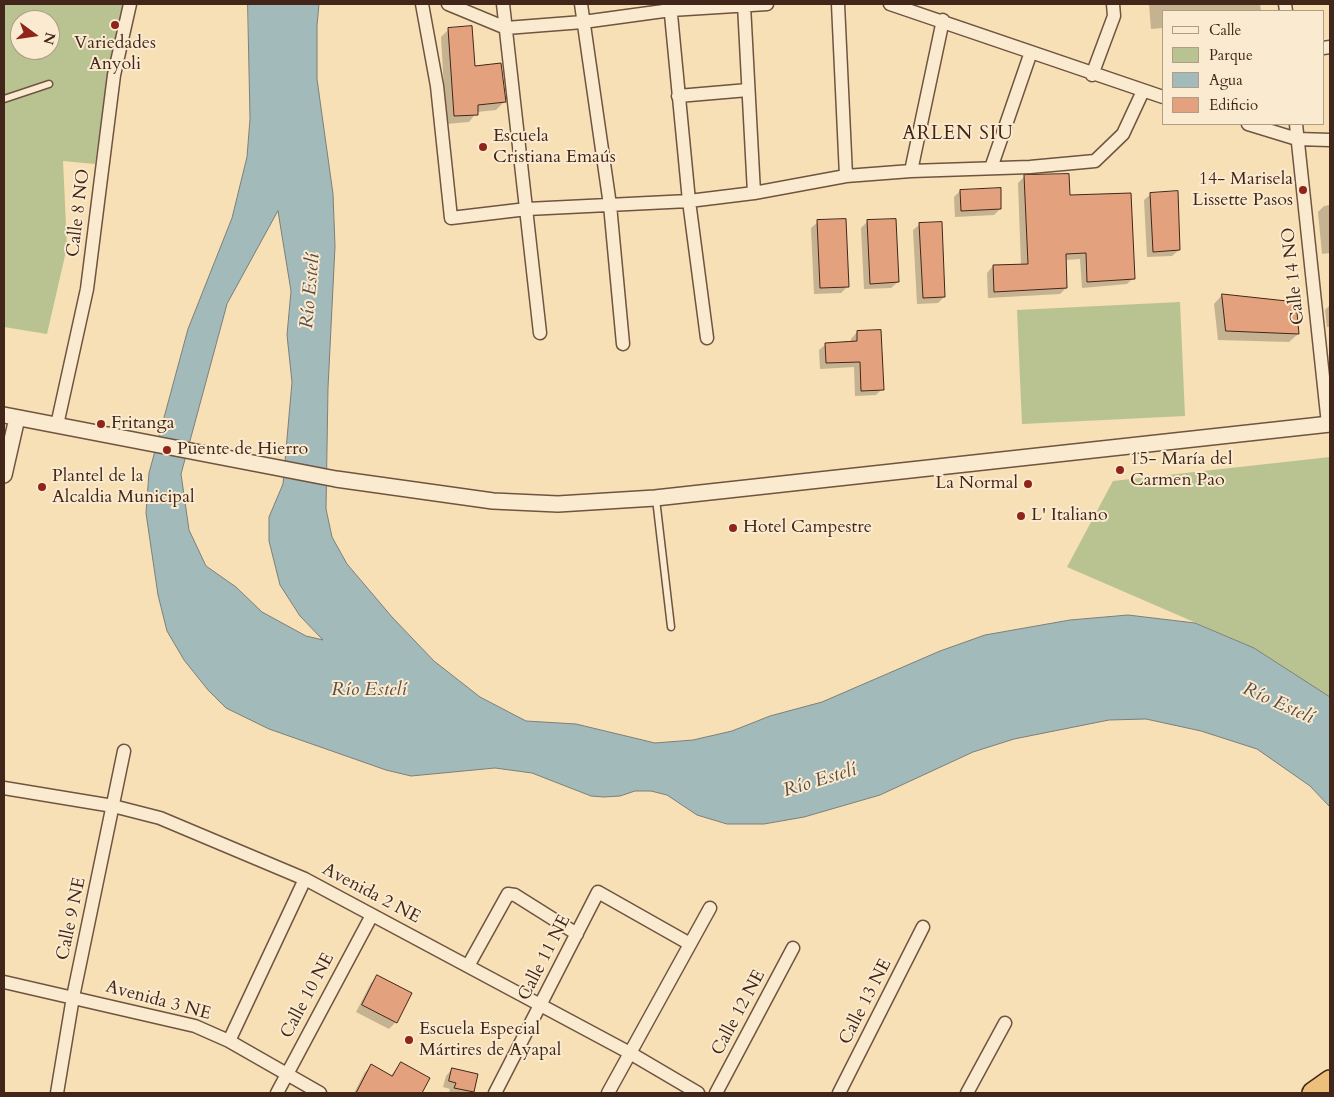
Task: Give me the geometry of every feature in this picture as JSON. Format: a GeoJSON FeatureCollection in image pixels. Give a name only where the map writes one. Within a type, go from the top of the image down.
{"type":"FeatureCollection","features":[{"type":"Feature","properties":{"kind":"highway"},"geometry":{"type":"LineString","coordinates":[[1313,1093],[1330,1081]]}},
{"type":"Feature","properties":{"kind":"street","name":"Calle 8 NO"},"geometry":{"type":"LineString","coordinates":[[57,425],[87,289],[114,75],[130,4]]}},
{"type":"Feature","properties":{"kind":"street"},"geometry":{"type":"LineString","coordinates":[[422,4],[437,86],[451,218],[527,209],[689,201],[754,193],[846,176],[1095,162],[1123,134],[1143,91]]}},
{"type":"Feature","properties":{"kind":"street"},"geometry":{"type":"LineString","coordinates":[[448,4],[506,28],[583,22],[670,7],[767,4]]}},
{"type":"Feature","properties":{"kind":"street"},"geometry":{"type":"LineString","coordinates":[[503,4],[540,332]]}},
{"type":"Feature","properties":{"kind":"street"},"geometry":{"type":"LineString","coordinates":[[581,4],[610,205],[623,344]]}},
{"type":"Feature","properties":{"kind":"street"},"geometry":{"type":"LineString","coordinates":[[838,4],[846,176]]}},
{"type":"Feature","properties":{"kind":"street"},"geometry":{"type":"LineString","coordinates":[[890,4],[943,20],[1092,75],[1162,97]]}},
{"type":"Feature","properties":{"kind":"street"},"geometry":{"type":"LineString","coordinates":[[1092,75],[1114,16],[1114,4]]}},
{"type":"Feature","properties":{"kind":"street"},"geometry":{"type":"LineString","coordinates":[[744,6],[754,193]]}},
{"type":"Feature","properties":{"kind":"street"},"geometry":{"type":"LineString","coordinates":[[670,7],[689,201],[707,338]]}},
{"type":"Feature","properties":{"kind":"street"},"geometry":{"type":"LineString","coordinates":[[911,171],[943,20]]}},
{"type":"Feature","properties":{"kind":"street"},"geometry":{"type":"LineString","coordinates":[[990,168],[1031,52]]}},
{"type":"Feature","properties":{"kind":"street"},"geometry":{"type":"LineString","coordinates":[[678,96],[748,90]]}},
{"type":"Feature","properties":{"kind":"street"},"geometry":{"type":"LineString","coordinates":[[1251,125],[1297,139],[1330,140]]}},
{"type":"Feature","properties":{"kind":"street","name":"Calle 14 NO"},"geometry":{"type":"LineString","coordinates":[[1296,125],[1329,424]]}},
{"type":"Feature","properties":{"kind":"street"},"geometry":{"type":"LineString","coordinates":[[4,476],[11,417],[336,479],[530,504],[656,498],[1329,424]]}},
{"type":"Feature","properties":{"kind":"street","name":"Calle 9 NE"},"geometry":{"type":"LineString","coordinates":[[57,1093],[73,997],[124,751]]}},
{"type":"Feature","properties":{"kind":"street","name":"Avenida 2 NE"},"geometry":{"type":"LineString","coordinates":[[4,788],[113,806],[160,818],[306,879],[630,1053],[698,1093]]}},
{"type":"Feature","properties":{"kind":"street"},"geometry":{"type":"LineString","coordinates":[[228,1041],[306,879]]}},
{"type":"Feature","properties":{"kind":"street","name":"Calle 11 NE"},"geometry":{"type":"LineString","coordinates":[[495,1093],[598,892],[690,944]]}},
{"type":"Feature","properties":{"kind":"street"},"geometry":{"type":"LineString","coordinates":[[468,966],[508,894],[515,895],[577,934]]}},
{"type":"Feature","properties":{"kind":"street"},"geometry":{"type":"LineString","coordinates":[[608,1093],[710,908]]}},
{"type":"Feature","properties":{"kind":"street","name":"Calle 10 NE"},"geometry":{"type":"LineString","coordinates":[[277,1093],[372,915]]}},
{"type":"Feature","properties":{"kind":"street","name":"Calle 13 NE"},"geometry":{"type":"LineString","coordinates":[[839,1093],[924,927]]}},
{"type":"Feature","properties":{"kind":"street","name":"Calle 12 NE"},"geometry":{"type":"LineString","coordinates":[[716,1093],[793,948]]}},
{"type":"Feature","properties":{"kind":"street","name":"Avenida 3 NE"},"geometry":{"type":"LineString","coordinates":[[4,982],[195,1026],[228,1041],[320,1093]]}},
{"type":"Feature","properties":{"kind":"street"},"geometry":{"type":"LineString","coordinates":[[967,1093],[1005,1022]]}},
{"type":"Feature","properties":{"kind":"lane"},"geometry":{"type":"LineString","coordinates":[[4,99],[49,84]]}},
{"type":"Feature","properties":{"kind":"lane"},"geometry":{"type":"LineString","coordinates":[[656,498],[671,627]]}},
{"type":"Feature","properties":{"kind":"green space"},"geometry":{"type":"Polygon","coordinates":[[[4,4],[123,4],[106,87],[95,164],[63,161],[67,247],[47,334],[4,327],[4,4]]]}},
{"type":"Feature","properties":{"kind":"green space"},"geometry":{"type":"Polygon","coordinates":[[[1180,302],[1185,416],[1022,424],[1017,310],[1180,302]]]}},
{"type":"Feature","properties":{"kind":"green space"},"geometry":{"type":"Polygon","coordinates":[[[1330,457],[1330,697],[1254,648],[1067,567],[1113,481],[1330,457]]]}},
{"type":"Feature","properties":{"kind":"water","name":"Río Estelí"},"geometry":{"type":"Polygon","coordinates":[[[248,4],[319,4],[317,79],[333,194],[335,246],[328,388],[326,509],[332,537],[347,564],[392,617],[434,661],[480,697],[526,721],[576,724],[655,743],[693,740],[732,731],[770,716],[822,702],[940,651],[985,635],[1070,620],[1128,615],[1195,623],[1254,648],[1330,697],[1330,807],[1310,786],[1257,749],[1201,731],[1146,719],[1109,720],[1014,739],[973,752],[880,795],[804,817],[764,824],[727,824],[697,815],[667,795],[651,791],[635,791],[620,796],[591,796],[532,773],[495,768],[411,776],[386,770],[269,729],[226,708],[208,690],[184,660],[167,631],[158,595],[146,513],[149,473],[188,329],[232,218],[247,157],[250,119],[248,4]],[[278,211],[227,304],[181,474],[189,530],[206,566],[236,587],[262,612],[306,636],[323,640],[300,616],[280,585],[269,541],[269,517],[283,484],[292,382],[287,335],[291,291],[278,211]]]}},
{"type":"Feature","properties":{"kind":"building"},"geometry":{"type":"Polygon","coordinates":[[[472,26],[475,66],[501,63],[506,102],[478,105],[478,115],[454,116],[448,28],[472,26]]]}},
{"type":"Feature","properties":{"kind":"building"},"geometry":{"type":"Polygon","coordinates":[[[1069,174],[1070,195],[1131,193],[1135,279],[1087,282],[1086,253],[1066,254],[1067,288],[994,292],[993,265],[1028,264],[1024,175],[1069,174]]]}},
{"type":"Feature","properties":{"kind":"building"},"geometry":{"type":"Polygon","coordinates":[[[1001,188],[1001,209],[961,211],[960,190],[1001,188]]]}},
{"type":"Feature","properties":{"kind":"building"},"geometry":{"type":"Polygon","coordinates":[[[1178,191],[1180,250],[1153,252],[1150,193],[1178,191]]]}},
{"type":"Feature","properties":{"kind":"building"},"geometry":{"type":"Polygon","coordinates":[[[846,219],[849,287],[820,288],[817,220],[846,219]]]}},
{"type":"Feature","properties":{"kind":"building"},"geometry":{"type":"Polygon","coordinates":[[[896,219],[899,282],[870,284],[867,220],[896,219]]]}},
{"type":"Feature","properties":{"kind":"building"},"geometry":{"type":"Polygon","coordinates":[[[942,222],[945,297],[923,298],[919,223],[942,222]]]}},
{"type":"Feature","properties":{"kind":"building"},"geometry":{"type":"Polygon","coordinates":[[[1222,294],[1296,302],[1299,334],[1226,331],[1222,294]]]}},
{"type":"Feature","properties":{"kind":"building"},"geometry":{"type":"Polygon","coordinates":[[[881,330],[884,390],[861,391],[860,362],[826,363],[825,343],[857,341],[857,331],[881,330]]]}},
{"type":"Feature","properties":{"kind":"building"},"geometry":{"type":"Polygon","coordinates":[[[377,975],[412,993],[397,1023],[362,1005],[377,975]]]}},
{"type":"Feature","properties":{"kind":"building"},"geometry":{"type":"Polygon","coordinates":[[[401,1062],[430,1078],[422,1093],[356,1093],[371,1064],[392,1076],[401,1062]]]}},
{"type":"Feature","properties":{"kind":"building"},"geometry":{"type":"Polygon","coordinates":[[[452,1068],[478,1074],[474,1092],[454,1088],[456,1083],[449,1081],[452,1068]]]}},
{"type":"Feature","properties":{"kind":"place","name":"Variedades Anyoli"},"geometry":{"type":"Point","coordinates":[115,25]}},
{"type":"Feature","properties":{"kind":"place","name":"Escuela Cristiana Emaús"},"geometry":{"type":"Point","coordinates":[483,147]}},
{"type":"Feature","properties":{"kind":"place","name":"14- Marisela Lissette Pasos"},"geometry":{"type":"Point","coordinates":[1303,190]}},
{"type":"Feature","properties":{"kind":"place","name":"Fritanga"},"geometry":{"type":"Point","coordinates":[101,424]}},
{"type":"Feature","properties":{"kind":"place","name":"Puente de Hierro"},"geometry":{"type":"Point","coordinates":[167,450]}},
{"type":"Feature","properties":{"kind":"place","name":"15- María del Carmen Pao"},"geometry":{"type":"Point","coordinates":[1120,470]}},
{"type":"Feature","properties":{"kind":"place","name":"La Normal"},"geometry":{"type":"Point","coordinates":[1028,484]}},
{"type":"Feature","properties":{"kind":"place","name":"Plantel de la Alcaldia Municipal"},"geometry":{"type":"Point","coordinates":[42,487]}},
{"type":"Feature","properties":{"kind":"place","name":"L' Italiano"},"geometry":{"type":"Point","coordinates":[1021,516]}},
{"type":"Feature","properties":{"kind":"place","name":"Hotel Campestre"},"geometry":{"type":"Point","coordinates":[733,528]}},
{"type":"Feature","properties":{"kind":"place","name":"Escuela Especial Mártires de Ayapal"},"geometry":{"type":"Point","coordinates":[409,1040]}},
{"type":"Feature","properties":{"kind":"district","name":"ARLEN SIU"},"geometry":{"type":"Point","coordinates":[958,135]}}]}
